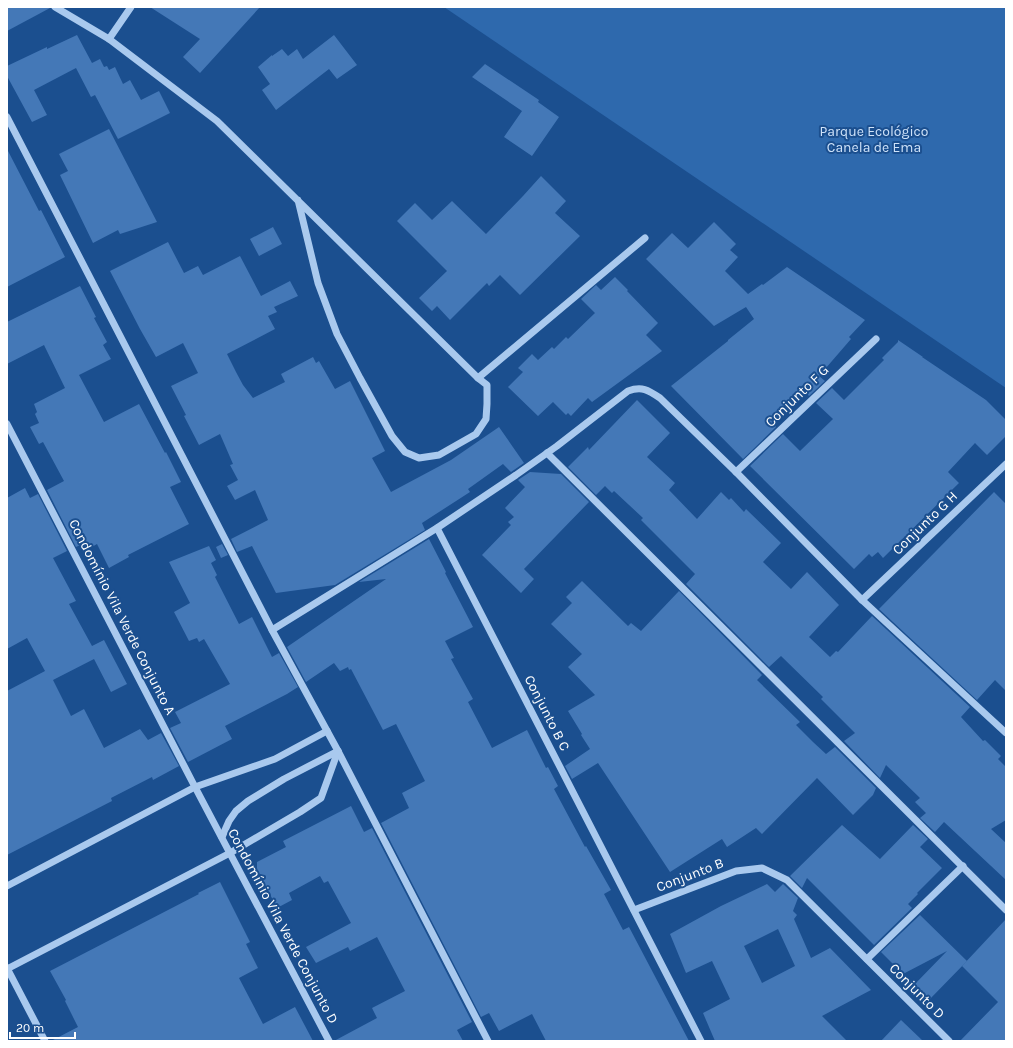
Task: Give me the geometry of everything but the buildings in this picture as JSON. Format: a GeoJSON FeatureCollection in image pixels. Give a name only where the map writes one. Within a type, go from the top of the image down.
{"type":"FeatureCollection","features":[{"type":"Feature","properties":{"kind":"street"},"geometry":{"type":"LineString","coordinates":[[55,7],[109,39],[217,121],[298,200],[478,378],[486,385],[486,419],[476,434],[439,455],[419,458],[405,452],[392,436],[337,334],[318,283],[298,200]]}},
{"type":"Feature","properties":{"kind":"street"},"geometry":{"type":"LineString","coordinates":[[109,39],[131,7]]}},
{"type":"Feature","properties":{"kind":"street"},"geometry":{"type":"LineString","coordinates":[[7,117],[272,630],[327,731],[488,1041]]}},
{"type":"Feature","properties":{"kind":"street"},"geometry":{"type":"LineString","coordinates":[[478,378],[645,238]]}},
{"type":"Feature","properties":{"kind":"street","name":"Conjunto F G"},"geometry":{"type":"LineString","coordinates":[[736,472],[876,339]]}},
{"type":"Feature","properties":{"kind":"street"},"geometry":{"type":"LineString","coordinates":[[272,630],[437,528],[547,453],[628,391],[636,388],[648,390],[660,398],[736,472],[862,600],[1006,733]]}},
{"type":"Feature","properties":{"kind":"street","name":"Condomínio Vila Verde Conjunto A"},"geometry":{"type":"LineString","coordinates":[[7,424],[214,822]]}},
{"type":"Feature","properties":{"kind":"street"},"geometry":{"type":"LineString","coordinates":[[547,453],[1006,910]]}},
{"type":"Feature","properties":{"kind":"street","name":"Conjunto G H"},"geometry":{"type":"LineString","coordinates":[[862,600],[1006,464]]}},
{"type":"Feature","properties":{"kind":"street","name":"Conjunto B C"},"geometry":{"type":"LineString","coordinates":[[437,528],[634,910]]}},
{"type":"Feature","properties":{"kind":"street"},"geometry":{"type":"LineString","coordinates":[[7,886],[195,787],[275,759],[327,731]]}},
{"type":"Feature","properties":{"kind":"street"},"geometry":{"type":"LineString","coordinates":[[222,837],[229,821],[236,811],[248,801],[284,779],[338,752]]}},
{"type":"Feature","properties":{"kind":"street"},"geometry":{"type":"LineString","coordinates":[[45,1041],[7,969],[230,853],[300,812],[321,798],[338,752]]}},
{"type":"Feature","properties":{"kind":"street","name":"Condomínio Vila Verde Conjunto D"},"geometry":{"type":"LineString","coordinates":[[214,822],[329,1041]]}},
{"type":"Feature","properties":{"kind":"street"},"geometry":{"type":"LineString","coordinates":[[867,959],[963,866]]}},
{"type":"Feature","properties":{"kind":"street","name":"Conjunto B"},"geometry":{"type":"LineString","coordinates":[[634,910],[736,871],[762,868],[787,880],[867,959]]}},
{"type":"Feature","properties":{"kind":"street"},"geometry":{"type":"LineString","coordinates":[[634,910],[701,1041]]}},
{"type":"Feature","properties":{"kind":"street","name":"Conjunto D"},"geometry":{"type":"LineString","coordinates":[[867,959],[949,1041]]}},
{"type":"Feature","properties":{"kind":"green space","name":"Parque Ecológico Canela de Ema"},"geometry":{"type":"Polygon","coordinates":[[[444,7],[1006,7],[1006,388],[444,7]]]}}]}
